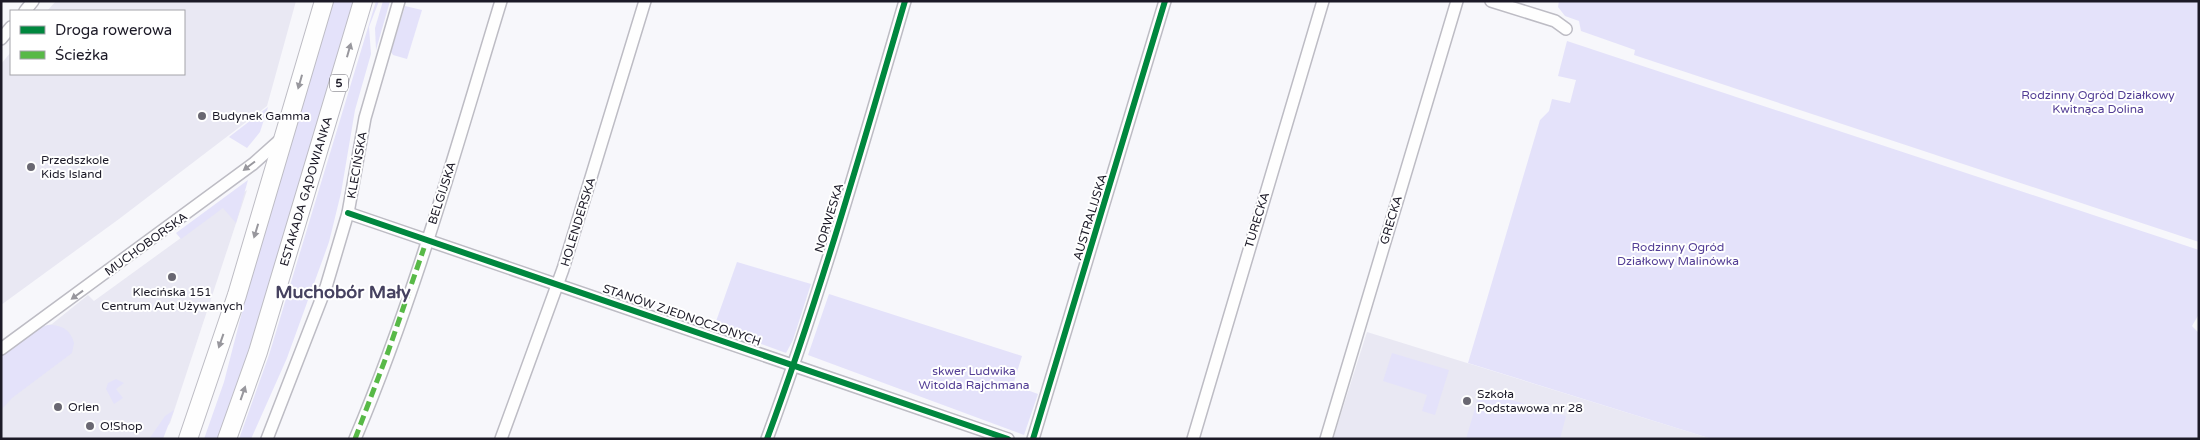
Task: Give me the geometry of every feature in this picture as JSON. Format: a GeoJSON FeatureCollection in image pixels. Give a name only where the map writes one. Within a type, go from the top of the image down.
{"type":"FeatureCollection","features":[{"type":"Feature","properties":{"kind":"main road"},"geometry":{"type":"LineString","coordinates":[[188,439],[236,294],[324,1]]}},
{"type":"Feature","properties":{"kind":"main road","name":"ESTAKADA GĄDOWIANKA"},"geometry":{"type":"LineString","coordinates":[[227,439],[258,352],[363,1]]}},
{"type":"Feature","properties":{"kind":"street","name":"KLECIŃSKA"},"geometry":{"type":"LineString","coordinates":[[267,439],[326,287],[348,213],[365,118],[399,1]]}},
{"type":"Feature","properties":{"kind":"street","name":"BELGIJSKA"},"geometry":{"type":"LineString","coordinates":[[355,439],[388,352],[427,239],[501,1]]}},
{"type":"Feature","properties":{"kind":"street","name":"HOLENDERSKA"},"geometry":{"type":"LineString","coordinates":[[501,439],[558,284],[645,1]]}},
{"type":"Feature","properties":{"kind":"street","name":"NORWESKA"},"geometry":{"type":"LineString","coordinates":[[767,439],[794,366],[833,243],[905,1]]}},
{"type":"Feature","properties":{"kind":"street","name":"AUSTRALIJSKA"},"geometry":{"type":"LineString","coordinates":[[1033,439],[1166,1]]}},
{"type":"Feature","properties":{"kind":"street","name":"TURECKA"},"geometry":{"type":"LineString","coordinates":[[1193,439],[1323,1]]}},
{"type":"Feature","properties":{"kind":"street","name":"GRECKA"},"geometry":{"type":"LineString","coordinates":[[1326,439],[1457,1]]}},
{"type":"Feature","properties":{"kind":"street"},"geometry":{"type":"LineString","coordinates":[[1491,1],[1555,21],[1566,29]]}},
{"type":"Feature","properties":{"kind":"street"},"geometry":{"type":"LineString","coordinates":[[1,39],[10,28]]}},
{"type":"Feature","properties":{"kind":"street","name":"MUCHOBORSKA"},"geometry":{"type":"LineString","coordinates":[[1,349],[253,164],[285,134]]}},
{"type":"Feature","properties":{"kind":"street","name":"STANÓW ZJEDNOCZONYCH"},"geometry":{"type":"LineString","coordinates":[[348,213],[1008,439]]}},
{"type":"Feature","properties":{"kind":"shaded area"},"geometry":{"type":"Polygon","coordinates":[[[56,1],[296,1],[267,106],[119,219],[1,305],[1,64],[10,53],[10,75],[185,75],[185,10],[48,10],[56,1]]]}},
{"type":"Feature","properties":{"kind":"shaded area"},"geometry":{"type":"Polygon","coordinates":[[[247,190],[170,423],[157,439],[1,439],[1,356],[42,327],[52,324],[88,295],[94,301],[247,190]]]}},
{"type":"Feature","properties":{"kind":"shaded area","name":"Szkoła Podstawowa nr 28"},"geometry":{"type":"Polygon","coordinates":[[[1367,332],[1712,439],[1333,439],[1367,332]]]}},
{"type":"Feature","properties":{"kind":"green space"},"geometry":{"type":"Polygon","coordinates":[[[333,1],[353,1],[254,338],[219,439],[204,439],[224,382],[249,285],[333,1]]]}},
{"type":"Feature","properties":{"kind":"green space"},"geometry":{"type":"Polygon","coordinates":[[[376,1],[379,1],[369,27],[371,54],[355,110],[341,193],[329,242],[287,358],[251,439],[239,439],[269,355],[376,1]]]}},
{"type":"Feature","properties":{"kind":"green space"},"geometry":{"type":"Polygon","coordinates":[[[383,1],[390,1],[376,50],[375,28],[383,1]]]}},
{"type":"Feature","properties":{"kind":"green space","name":"Rodzinny Ogród Działkowy Kwitnąca Dolina"},"geometry":{"type":"Polygon","coordinates":[[[1559,1],[2199,1],[2199,242],[1634,55],[1635,50],[1581,31],[1579,21],[1565,16],[1558,7],[1559,1]]]}},
{"type":"Feature","properties":{"kind":"green space"},"geometry":{"type":"Polygon","coordinates":[[[405,6],[422,10],[407,59],[393,55],[391,52],[405,6]]]}},
{"type":"Feature","properties":{"kind":"green space","name":"Rodzinny Ogród Działkowy Malinówka"},"geometry":{"type":"Polygon","coordinates":[[[1567,41],[2199,250],[2199,314],[2192,326],[2199,333],[2199,439],[1712,439],[1468,363],[1540,120],[1549,111],[1552,99],[1570,103],[1576,80],[1558,76],[1567,41]]]}},
{"type":"Feature","properties":{"kind":"green space"},"geometry":{"type":"Polygon","coordinates":[[[268,107],[260,132],[247,148],[229,137],[268,107]]]}},
{"type":"Feature","properties":{"kind":"green space"},"geometry":{"type":"Polygon","coordinates":[[[248,180],[236,223],[223,208],[181,239],[176,233],[248,180]]]}},
{"type":"Feature","properties":{"kind":"green space"},"geometry":{"type":"Polygon","coordinates":[[[737,262],[811,284],[793,340],[786,353],[714,327],[737,262]]]}},
{"type":"Feature","properties":{"kind":"green space","name":"skwer Ludwika Witolda Rajchmana"},"geometry":{"type":"Polygon","coordinates":[[[829,294],[1022,356],[1013,385],[1038,394],[1024,435],[808,355],[829,294]]]}},
{"type":"Feature","properties":{"kind":"green space"},"geometry":{"type":"Polygon","coordinates":[[[48,325],[61,327],[68,331],[74,343],[72,353],[12,398],[1,410],[1,356],[42,327],[48,325]]]}},
{"type":"Feature","properties":{"kind":"green space"},"geometry":{"type":"Polygon","coordinates":[[[1392,353],[1449,370],[1435,415],[1422,411],[1427,395],[1383,381],[1392,353]]]}},
{"type":"Feature","properties":{"kind":"green space"},"geometry":{"type":"Polygon","coordinates":[[[116,379],[124,383],[116,389],[123,398],[114,404],[106,389],[108,383],[116,379]]]}},
{"type":"Feature","properties":{"kind":"green space"},"geometry":{"type":"Polygon","coordinates":[[[1480,391],[1566,416],[1560,439],[1466,439],[1480,391]]]}},
{"type":"Feature","properties":{"kind":"green space"},"geometry":{"type":"Polygon","coordinates":[[[174,410],[163,439],[149,439],[165,416],[174,410]]]}},
{"type":"Feature","properties":{"kind":"marked path"},"geometry":{"type":"LineString","coordinates":[[355,439],[424,248]]}},
{"type":"Feature","properties":{"kind":"cycle path"},"geometry":{"type":"LineString","coordinates":[[767,439],[823,276],[905,1]]}},
{"type":"Feature","properties":{"kind":"cycle path"},"geometry":{"type":"LineString","coordinates":[[1033,439],[1165,1]]}},
{"type":"Feature","properties":{"kind":"cycle path"},"geometry":{"type":"LineString","coordinates":[[348,213],[1008,439]]}},
{"type":"Feature","properties":{"kind":"place","name":"Budynek Gamma"},"geometry":{"type":"Point","coordinates":[202,116]}},
{"type":"Feature","properties":{"kind":"place","name":"Przedszkole Kids Island"},"geometry":{"type":"Point","coordinates":[31,167]}},
{"type":"Feature","properties":{"kind":"place","name":"Klecińska 151 Centrum Aut Używanych"},"geometry":{"type":"Point","coordinates":[172,277]}},
{"type":"Feature","properties":{"kind":"place","name":"Szkoła Podstawowa nr 28"},"geometry":{"type":"Point","coordinates":[1467,401]}},
{"type":"Feature","properties":{"kind":"place","name":"Orlen"},"geometry":{"type":"Point","coordinates":[58,407]}},
{"type":"Feature","properties":{"kind":"place","name":"O!Shop"},"geometry":{"type":"Point","coordinates":[90,426]}},
{"type":"Feature","properties":{"kind":"district","name":"Muchobór Mały"},"geometry":{"type":"Point","coordinates":[343,292]}}]}
